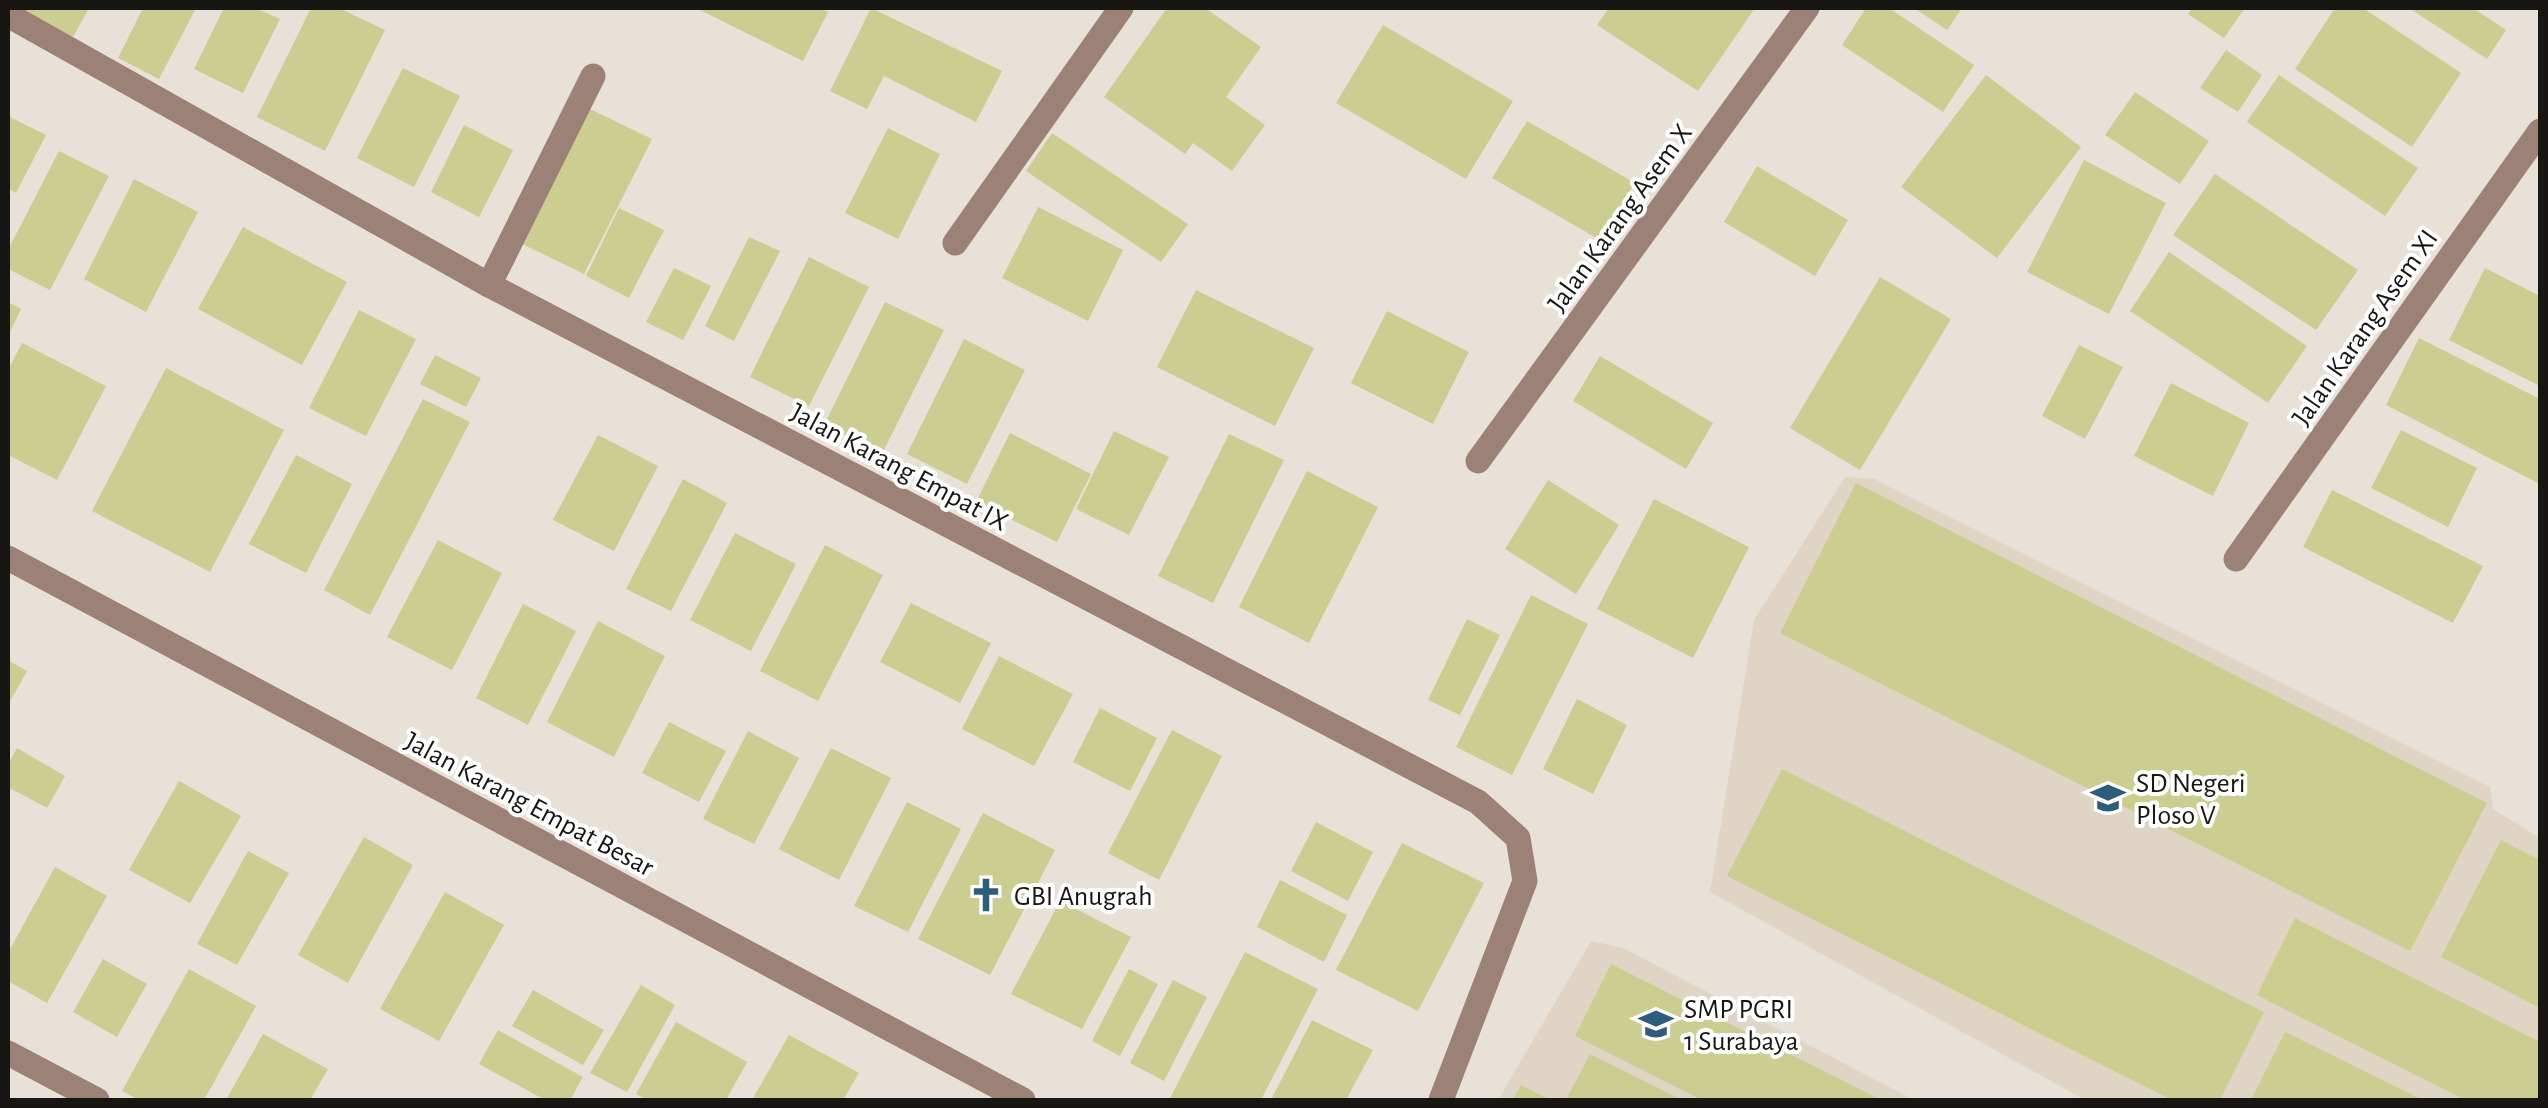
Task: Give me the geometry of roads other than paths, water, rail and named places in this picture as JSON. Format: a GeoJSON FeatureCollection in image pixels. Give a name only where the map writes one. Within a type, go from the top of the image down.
{"type":"FeatureCollection","features":[{"type":"Feature","properties":{"kind":"street"},"geometry":{"type":"LineString","coordinates":[[955,243],[1122,8]]}},
{"type":"Feature","properties":{"kind":"street","name":"Jalan Karang Asem X"},"geometry":{"type":"LineString","coordinates":[[1478,461],[1807,8]]}},
{"type":"Feature","properties":{"kind":"street","name":"Jalan Karang Empat IX"},"geometry":{"type":"LineString","coordinates":[[8,15],[488,285],[1478,802],[1518,838],[1525,881],[1442,1100]]}},
{"type":"Feature","properties":{"kind":"street"},"geometry":{"type":"LineString","coordinates":[[488,285],[594,76]]}},
{"type":"Feature","properties":{"kind":"street","name":"Jalan Karang Asem XI"},"geometry":{"type":"LineString","coordinates":[[2236,558],[2540,131]]}},
{"type":"Feature","properties":{"kind":"street","name":"Jalan Karang Empat Besar"},"geometry":{"type":"LineString","coordinates":[[8,558],[1023,1100]]}},
{"type":"Feature","properties":{"kind":"street"},"geometry":{"type":"LineString","coordinates":[[8,1053],[97,1100]]}},
{"type":"Feature","properties":{"kind":"place","name":"SD Negeri Ploso V"},"geometry":{"type":"Point","coordinates":[2108,798]}},
{"type":"Feature","properties":{"kind":"place","name":"GBI Anugrah"},"geometry":{"type":"Point","coordinates":[986,895]}},
{"type":"Feature","properties":{"kind":"place","name":"SMP PGRI 1 Surabaya"},"geometry":{"type":"Point","coordinates":[1656,1024]}}]}
